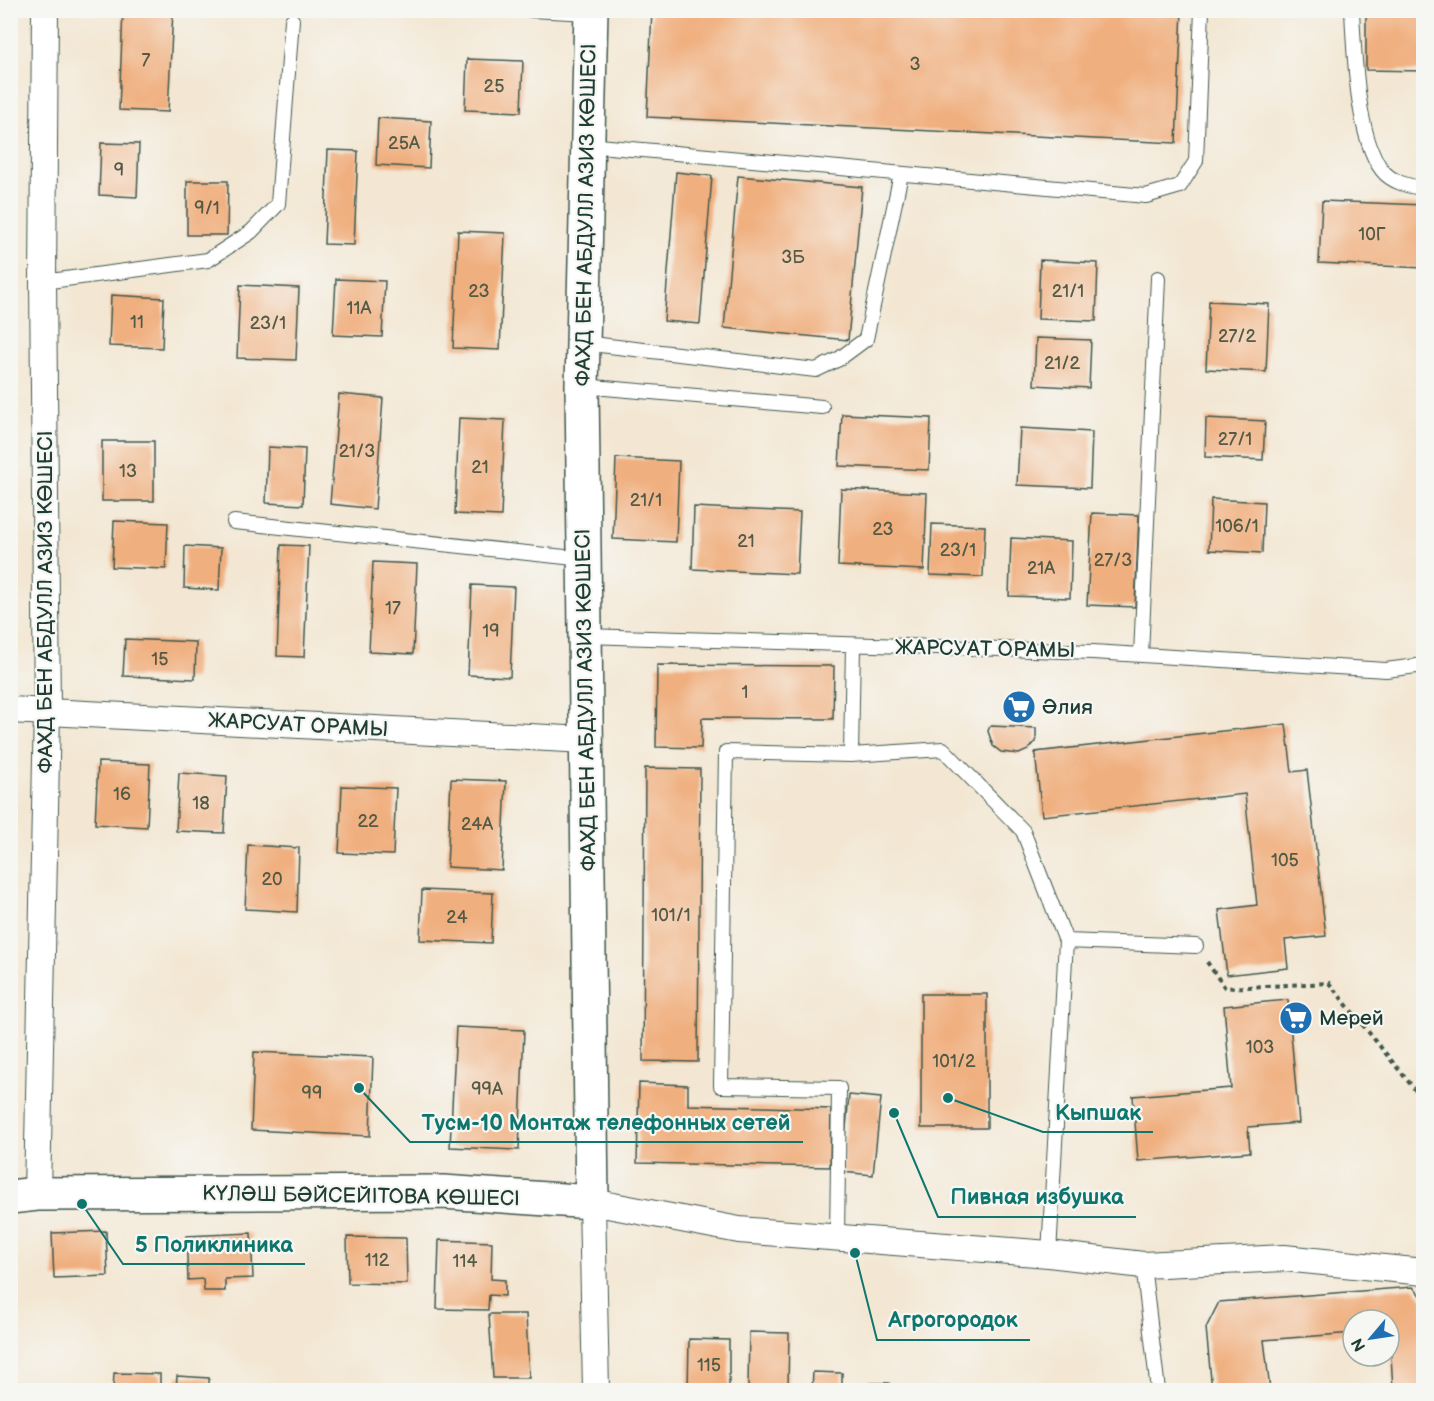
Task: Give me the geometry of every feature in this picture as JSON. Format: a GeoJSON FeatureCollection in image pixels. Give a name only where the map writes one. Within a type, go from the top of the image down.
{"type":"FeatureCollection","features":[{"type":"Feature","properties":{"kind":"street","name":"ФАХД БЕН АБДУЛЛ АЗИЗ КӨШЕСІ"},"geometry":{"type":"LineString","coordinates":[[24,1196],[47,711],[43,282],[45,10]]}},
{"type":"Feature","properties":{"kind":"street","name":"ФАХД БЕН АБДУЛЛ АЗИЗ КӨШЕСІ"},"geometry":{"type":"LineString","coordinates":[[591,12],[582,386],[596,1390]]}},
{"type":"Feature","properties":{"kind":"street","name":"ЖАРСУАТ ОРАМЫ"},"geometry":{"type":"LineString","coordinates":[[10,710],[586,740]]}},
{"type":"Feature","properties":{"kind":"street","name":"КҮЛӘШ БӘЙСЕЙІТОВА КӨШЕСІ"},"geometry":{"type":"LineString","coordinates":[[24,1196],[443,1192],[592,1202],[739,1230],[1049,1254],[1143,1265],[1284,1258],[1424,1272]]}},
{"type":"Feature","properties":{"kind":"lane"},"geometry":{"type":"LineString","coordinates":[[531,10],[591,12]]}},
{"type":"Feature","properties":{"kind":"lane"},"geometry":{"type":"LineString","coordinates":[[588,145],[1146,196],[1180,186],[1196,161],[1202,10]]}},
{"type":"Feature","properties":{"kind":"lane"},"geometry":{"type":"LineString","coordinates":[[1352,10],[1364,133],[1382,171],[1408,187],[1424,188]]}},
{"type":"Feature","properties":{"kind":"lane"},"geometry":{"type":"LineString","coordinates":[[43,282],[208,260],[251,231],[278,204],[292,20]]}},
{"type":"Feature","properties":{"kind":"lane"},"geometry":{"type":"LineString","coordinates":[[583,343],[816,370],[839,359],[866,339],[901,174]]}},
{"type":"Feature","properties":{"kind":"lane"},"geometry":{"type":"LineString","coordinates":[[1141,654],[1158,278]]}},
{"type":"Feature","properties":{"kind":"lane"},"geometry":{"type":"LineString","coordinates":[[582,386],[822,407]]}},
{"type":"Feature","properties":{"kind":"lane"},"geometry":{"type":"LineString","coordinates":[[234,522],[584,559]]}},
{"type":"Feature","properties":{"kind":"lane","name":"ЖАРСУАТ ОРАМЫ"},"geometry":{"type":"LineString","coordinates":[[585,636],[1141,654],[1386,670],[1424,665]]}},
{"type":"Feature","properties":{"kind":"lane"},"geometry":{"type":"LineString","coordinates":[[851,755],[853,646]]}},
{"type":"Feature","properties":{"kind":"lane"},"geometry":{"type":"LineString","coordinates":[[837,1238],[839,1088],[722,1086],[726,753],[851,755],[943,749],[1023,831],[1066,941],[1049,1254]]}},
{"type":"Feature","properties":{"kind":"lane"},"geometry":{"type":"LineString","coordinates":[[1066,941],[1196,946]]}},
{"type":"Feature","properties":{"kind":"lane"},"geometry":{"type":"LineString","coordinates":[[1143,1265],[1158,1390]]}},
{"type":"Feature","properties":{"kind":"path"},"geometry":{"type":"LineString","coordinates":[[1196,946],[1226,988],[1329,983],[1424,1101]]}},
{"type":"Feature","properties":{"kind":"building"},"geometry":{"type":"Polygon","coordinates":[[[123,10],[173,10],[168,112],[119,110],[123,10]]]}},
{"type":"Feature","properties":{"kind":"building"},"geometry":{"type":"Polygon","coordinates":[[[652,10],[1182,10],[1176,143],[647,117],[652,10]]]}},
{"type":"Feature","properties":{"kind":"building"},"geometry":{"type":"Polygon","coordinates":[[[1366,10],[1424,10],[1423,71],[1366,70],[1366,10]]]}},
{"type":"Feature","properties":{"kind":"building"},"geometry":{"type":"Polygon","coordinates":[[[467,59],[523,61],[521,112],[465,110],[467,59]]]}},
{"type":"Feature","properties":{"kind":"building"},"geometry":{"type":"Polygon","coordinates":[[[378,118],[431,121],[429,168],[376,165],[378,118]]]}},
{"type":"Feature","properties":{"kind":"building"},"geometry":{"type":"Polygon","coordinates":[[[101,143],[139,144],[137,197],[99,195],[101,143]]]}},
{"type":"Feature","properties":{"kind":"building"},"geometry":{"type":"Polygon","coordinates":[[[328,150],[358,151],[354,245],[324,244],[328,150]]]}},
{"type":"Feature","properties":{"kind":"building"},"geometry":{"type":"Polygon","coordinates":[[[676,172],[712,176],[700,324],[664,321],[676,172]]]}},
{"type":"Feature","properties":{"kind":"building"},"geometry":{"type":"Polygon","coordinates":[[[738,176],[862,187],[848,340],[724,328],[738,176]]]}},
{"type":"Feature","properties":{"kind":"building"},"geometry":{"type":"Polygon","coordinates":[[[187,181],[228,181],[227,235],[187,235],[187,181]]]}},
{"type":"Feature","properties":{"kind":"building"},"geometry":{"type":"Polygon","coordinates":[[[1322,201],[1424,205],[1424,268],[1319,263],[1322,201]]]}},
{"type":"Feature","properties":{"kind":"building"},"geometry":{"type":"Polygon","coordinates":[[[458,231],[505,233],[500,350],[453,348],[458,231]]]}},
{"type":"Feature","properties":{"kind":"building"},"geometry":{"type":"Polygon","coordinates":[[[1040,260],[1098,263],[1096,321],[1038,319],[1040,260]]]}},
{"type":"Feature","properties":{"kind":"building"},"geometry":{"type":"Polygon","coordinates":[[[336,279],[385,281],[382,337],[333,335],[336,279]]]}},
{"type":"Feature","properties":{"kind":"building"},"geometry":{"type":"Polygon","coordinates":[[[240,285],[299,288],[296,360],[237,358],[240,285]]]}},
{"type":"Feature","properties":{"kind":"building"},"geometry":{"type":"Polygon","coordinates":[[[111,295],[164,298],[162,348],[109,346],[111,295]]]}},
{"type":"Feature","properties":{"kind":"building"},"geometry":{"type":"Polygon","coordinates":[[[1209,301],[1269,304],[1266,372],[1206,369],[1209,301]]]}},
{"type":"Feature","properties":{"kind":"building"},"geometry":{"type":"Polygon","coordinates":[[[1036,338],[1091,340],[1089,388],[1034,385],[1036,338]]]}},
{"type":"Feature","properties":{"kind":"building"},"geometry":{"type":"Polygon","coordinates":[[[339,394],[383,398],[375,509],[330,504],[339,394]]]}},
{"type":"Feature","properties":{"kind":"building"},"geometry":{"type":"Polygon","coordinates":[[[842,414],[931,418],[929,470],[839,466],[842,414]]]}},
{"type":"Feature","properties":{"kind":"building"},"geometry":{"type":"Polygon","coordinates":[[[459,418],[505,420],[501,516],[455,514],[459,418]]]}},
{"type":"Feature","properties":{"kind":"building"},"geometry":{"type":"Polygon","coordinates":[[[1206,418],[1265,421],[1263,460],[1205,457],[1206,418]]]}},
{"type":"Feature","properties":{"kind":"building"},"geometry":{"type":"Polygon","coordinates":[[[1020,428],[1092,432],[1090,488],[1017,485],[1020,428]]]}},
{"type":"Feature","properties":{"kind":"building"},"geometry":{"type":"Polygon","coordinates":[[[102,441],[154,441],[154,501],[102,501],[102,441]]]}},
{"type":"Feature","properties":{"kind":"building"},"geometry":{"type":"Polygon","coordinates":[[[268,447],[305,449],[303,505],[266,503],[268,447]]]}},
{"type":"Feature","properties":{"kind":"building"},"geometry":{"type":"Polygon","coordinates":[[[616,458],[679,461],[676,542],[613,539],[616,458]]]}},
{"type":"Feature","properties":{"kind":"building"},"geometry":{"type":"Polygon","coordinates":[[[841,489],[927,493],[924,570],[838,566],[841,489]]]}},
{"type":"Feature","properties":{"kind":"building"},"geometry":{"type":"Polygon","coordinates":[[[1211,499],[1264,502],[1262,553],[1209,550],[1211,499]]]}},
{"type":"Feature","properties":{"kind":"building"},"geometry":{"type":"Polygon","coordinates":[[[694,507],[800,512],[797,574],[692,569],[694,507]]]}},
{"type":"Feature","properties":{"kind":"building"},"geometry":{"type":"Polygon","coordinates":[[[1092,513],[1139,515],[1135,607],[1087,605],[1092,513]]]}},
{"type":"Feature","properties":{"kind":"building"},"geometry":{"type":"Polygon","coordinates":[[[114,521],[168,523],[166,569],[112,567],[114,521]]]}},
{"type":"Feature","properties":{"kind":"building"},"geometry":{"type":"Polygon","coordinates":[[[932,524],[985,526],[983,577],[930,575],[932,524]]]}},
{"type":"Feature","properties":{"kind":"building"},"geometry":{"type":"Polygon","coordinates":[[[1011,538],[1072,541],[1070,598],[1009,596],[1011,538]]]}},
{"type":"Feature","properties":{"kind":"building"},"geometry":{"type":"Polygon","coordinates":[[[281,545],[309,546],[304,657],[277,656],[281,545]]]}},
{"type":"Feature","properties":{"kind":"building"},"geometry":{"type":"Polygon","coordinates":[[[185,546],[221,548],[219,590],[184,588],[185,546]]]}},
{"type":"Feature","properties":{"kind":"building"},"geometry":{"type":"Polygon","coordinates":[[[373,562],[417,564],[413,654],[369,652],[373,562]]]}},
{"type":"Feature","properties":{"kind":"building"},"geometry":{"type":"Polygon","coordinates":[[[472,585],[514,587],[510,677],[468,675],[472,585]]]}},
{"type":"Feature","properties":{"kind":"building"},"geometry":{"type":"Polygon","coordinates":[[[125,639],[196,642],[195,679],[123,676],[125,639]]]}},
{"type":"Feature","properties":{"kind":"building"},"geometry":{"type":"Polygon","coordinates":[[[657,665],[834,666],[833,719],[702,718],[701,748],[656,747],[657,665]]]}},
{"type":"Feature","properties":{"kind":"building"},"geometry":{"type":"Polygon","coordinates":[[[1286,724],[1292,772],[1307,770],[1326,936],[1285,940],[1288,968],[1227,975],[1219,910],[1257,905],[1245,794],[1042,816],[1035,752],[1286,724]]]}},
{"type":"Feature","properties":{"kind":"building"},"geometry":{"type":"Polygon","coordinates":[[[990,726],[1036,728],[1036,741],[1028,750],[1019,754],[1001,752],[993,746],[988,731],[990,726]]]}},
{"type":"Feature","properties":{"kind":"building"},"geometry":{"type":"Polygon","coordinates":[[[98,762],[150,764],[147,827],[95,824],[98,762]]]}},
{"type":"Feature","properties":{"kind":"building"},"geometry":{"type":"Polygon","coordinates":[[[645,768],[700,769],[698,1062],[643,1061],[645,768]]]}},
{"type":"Feature","properties":{"kind":"building"},"geometry":{"type":"Polygon","coordinates":[[[179,773],[227,776],[224,833],[176,831],[179,773]]]}},
{"type":"Feature","properties":{"kind":"building"},"geometry":{"type":"Polygon","coordinates":[[[451,779],[506,781],[502,870],[447,867],[451,779]]]}},
{"type":"Feature","properties":{"kind":"building"},"geometry":{"type":"Polygon","coordinates":[[[342,786],[396,788],[393,855],[339,853],[342,786]]]}},
{"type":"Feature","properties":{"kind":"building"},"geometry":{"type":"Polygon","coordinates":[[[248,845],[299,848],[297,912],[245,909],[248,845]]]}},
{"type":"Feature","properties":{"kind":"building"},"geometry":{"type":"Polygon","coordinates":[[[422,890],[493,893],[491,943],[420,940],[422,890]]]}},
{"type":"Feature","properties":{"kind":"building"},"geometry":{"type":"Polygon","coordinates":[[[921,994],[987,994],[987,1128],[921,1128],[921,994]]]}},
{"type":"Feature","properties":{"kind":"building"},"geometry":{"type":"Polygon","coordinates":[[[1288,1000],[1299,1123],[1248,1127],[1250,1152],[1138,1161],[1133,1096],[1231,1088],[1224,1006],[1288,1000]]]}},
{"type":"Feature","properties":{"kind":"building"},"geometry":{"type":"Polygon","coordinates":[[[456,1027],[524,1030],[519,1150],[450,1147],[456,1027]]]}},
{"type":"Feature","properties":{"kind":"building"},"geometry":{"type":"Polygon","coordinates":[[[254,1052],[373,1057],[370,1136],[251,1130],[254,1052]]]}},
{"type":"Feature","properties":{"kind":"building"},"geometry":{"type":"Polygon","coordinates":[[[639,1083],[688,1085],[688,1105],[831,1109],[830,1167],[637,1163],[639,1083]]]}},
{"type":"Feature","properties":{"kind":"building"},"geometry":{"type":"Polygon","coordinates":[[[849,1095],[881,1098],[873,1175],[842,1172],[849,1095]]]}},
{"type":"Feature","properties":{"kind":"building"},"geometry":{"type":"Polygon","coordinates":[[[106,1231],[108,1276],[54,1278],[52,1233],[106,1231]]]}},
{"type":"Feature","properties":{"kind":"building"},"geometry":{"type":"Polygon","coordinates":[[[251,1233],[253,1278],[225,1279],[225,1291],[204,1291],[203,1279],[188,1280],[186,1236],[251,1233]]]}},
{"type":"Feature","properties":{"kind":"building"},"geometry":{"type":"Polygon","coordinates":[[[347,1237],[406,1238],[407,1284],[348,1283],[347,1237]]]}},
{"type":"Feature","properties":{"kind":"building"},"geometry":{"type":"Polygon","coordinates":[[[439,1240],[492,1242],[491,1279],[505,1280],[505,1296],[489,1295],[488,1310],[437,1309],[439,1240]]]}},
{"type":"Feature","properties":{"kind":"building"},"geometry":{"type":"Polygon","coordinates":[[[1413,1287],[1424,1300],[1424,1390],[1393,1390],[1392,1368],[1401,1368],[1401,1308],[1341,1308],[1341,1334],[1264,1340],[1270,1390],[1212,1390],[1206,1328],[1219,1302],[1413,1287]]]}},
{"type":"Feature","properties":{"kind":"building"},"geometry":{"type":"Polygon","coordinates":[[[489,1314],[526,1314],[529,1378],[493,1378],[489,1314]]]}},
{"type":"Feature","properties":{"kind":"building"},"geometry":{"type":"Polygon","coordinates":[[[749,1332],[789,1333],[788,1388],[748,1387],[749,1332]]]}},
{"type":"Feature","properties":{"kind":"building"},"geometry":{"type":"Polygon","coordinates":[[[689,1339],[729,1340],[729,1390],[688,1390],[689,1339]]]}},
{"type":"Feature","properties":{"kind":"building"},"geometry":{"type":"Polygon","coordinates":[[[813,1372],[842,1373],[842,1390],[812,1390],[813,1372]]]}},
{"type":"Feature","properties":{"kind":"building"},"geometry":{"type":"Polygon","coordinates":[[[114,1373],[160,1374],[160,1390],[113,1390],[114,1373]]]}},
{"type":"Feature","properties":{"kind":"building"},"geometry":{"type":"Polygon","coordinates":[[[177,1376],[209,1378],[209,1390],[176,1390],[177,1376]]]}},
{"type":"Feature","properties":{"kind":"building"},"geometry":{"type":"Polygon","coordinates":[[[871,1383],[889,1383],[889,1390],[871,1390],[871,1383]]]}},
{"type":"Feature","properties":{"kind":"place","name":"Әлия"},"geometry":{"type":"Point","coordinates":[1019,707]}},
{"type":"Feature","properties":{"kind":"place","name":"Мерей"},"geometry":{"type":"Point","coordinates":[1296,1018]}},
{"type":"Feature","properties":{"kind":"place","name":"Тусм-10 Монтаж телефонных сетей"},"geometry":{"type":"Point","coordinates":[359,1088]}},
{"type":"Feature","properties":{"kind":"place","name":"Кыпшак"},"geometry":{"type":"Point","coordinates":[948,1098]}},
{"type":"Feature","properties":{"kind":"place","name":"Пивная избушка"},"geometry":{"type":"Point","coordinates":[894,1113]}},
{"type":"Feature","properties":{"kind":"place","name":"5 Поликлиника"},"geometry":{"type":"Point","coordinates":[82,1204]}},
{"type":"Feature","properties":{"kind":"place","name":"Агрогородок"},"geometry":{"type":"Point","coordinates":[855,1253]}}]}
